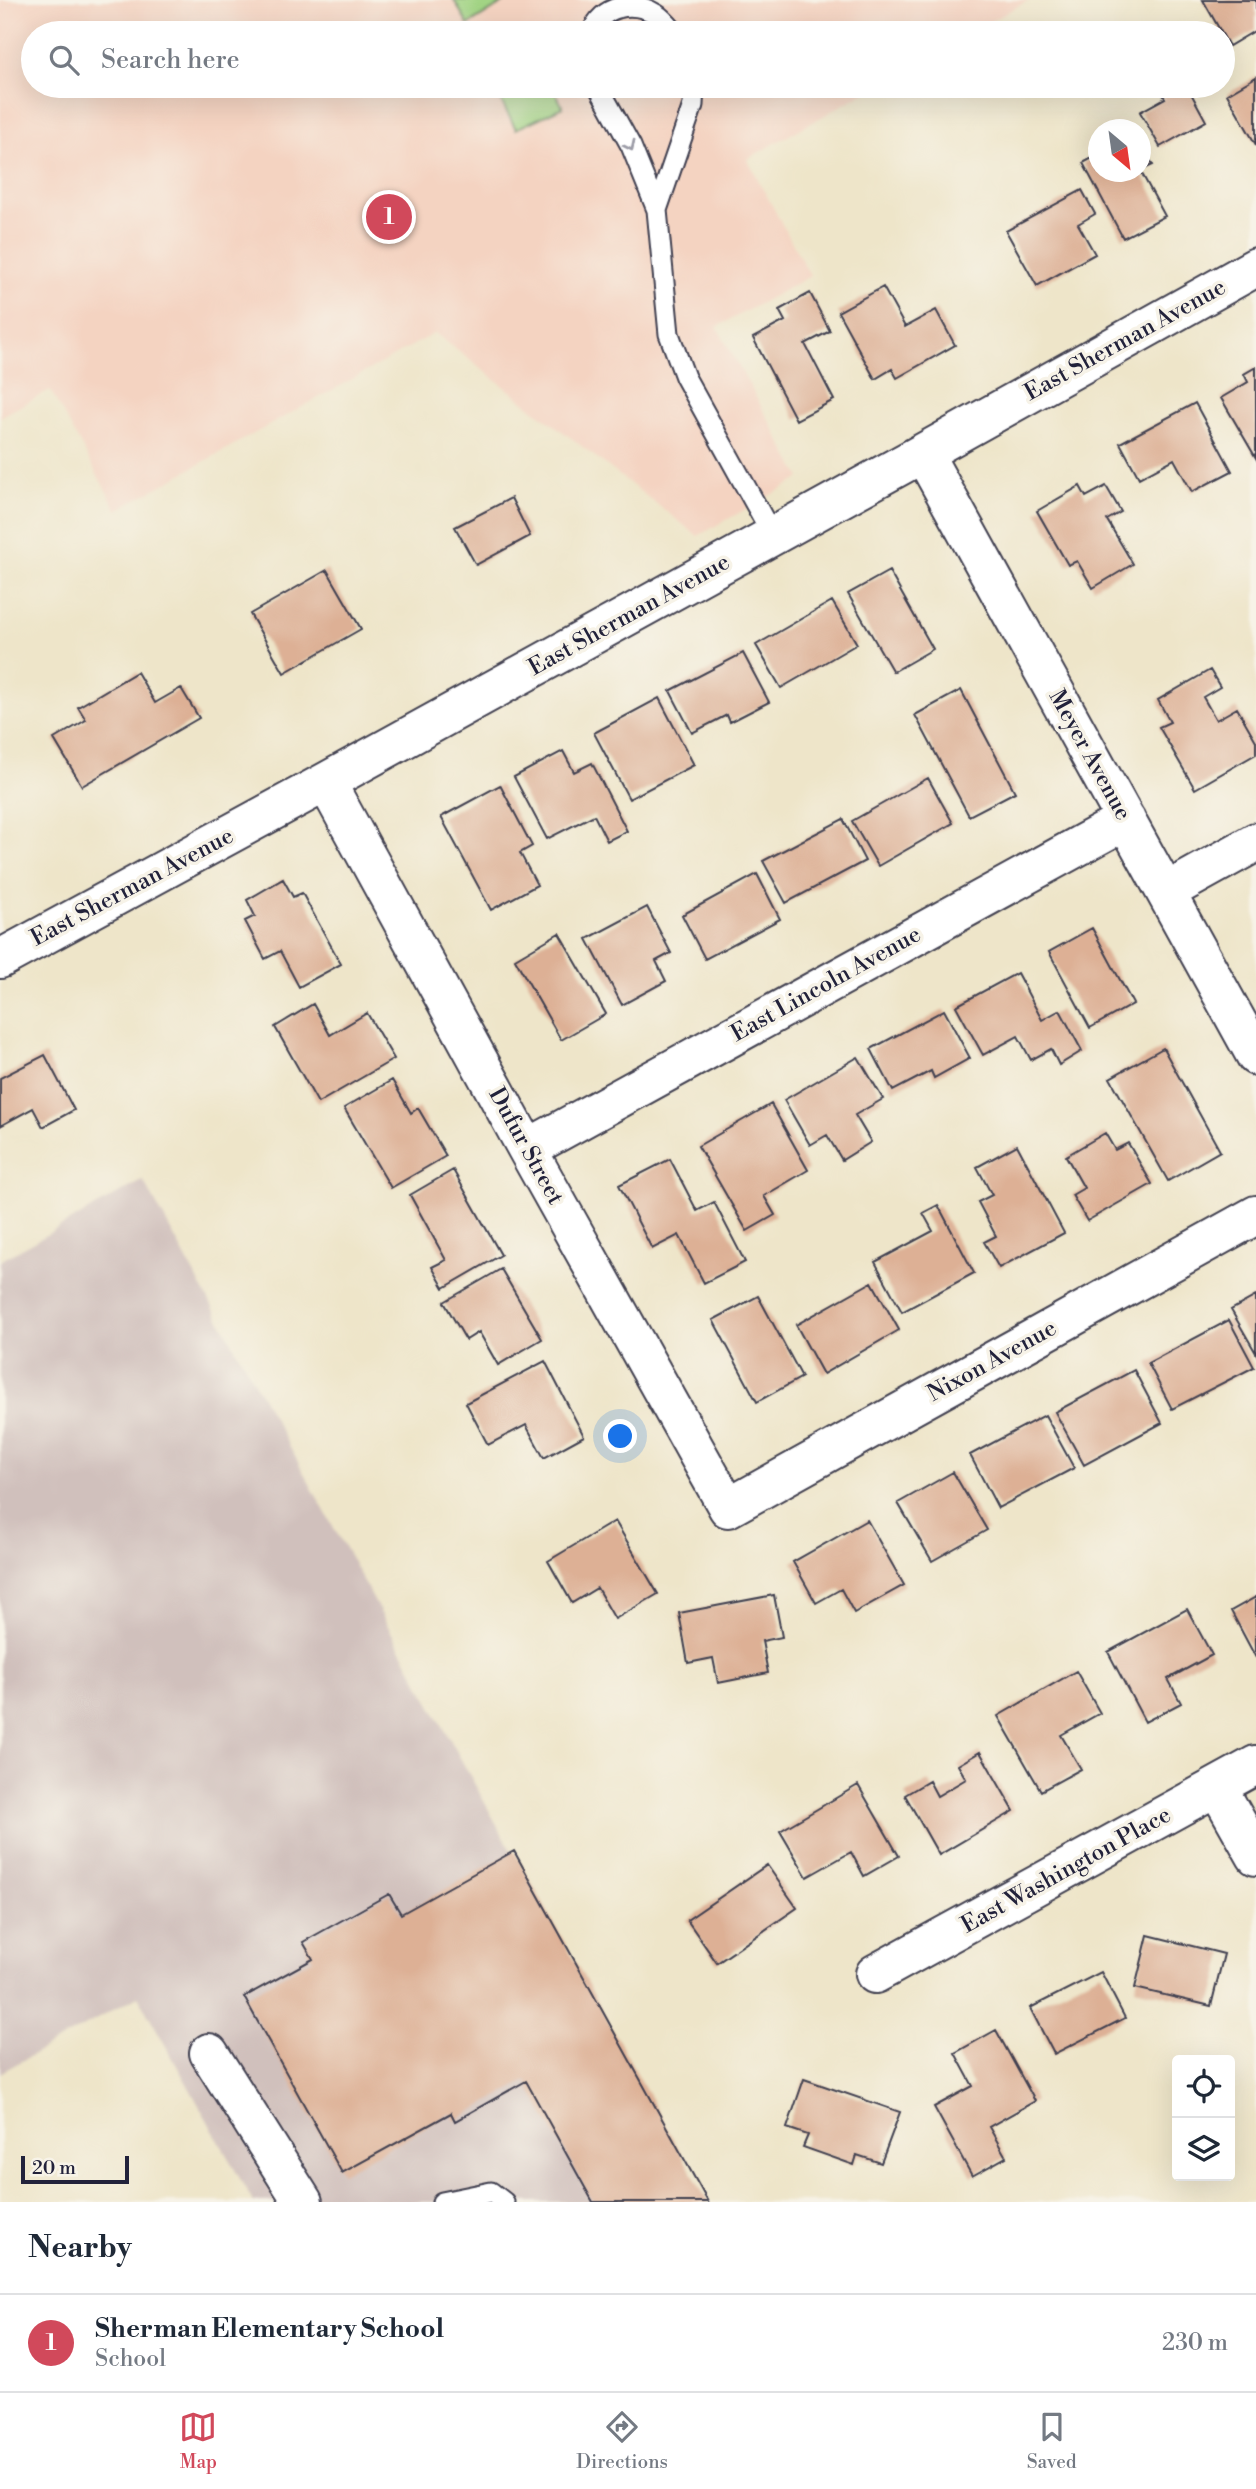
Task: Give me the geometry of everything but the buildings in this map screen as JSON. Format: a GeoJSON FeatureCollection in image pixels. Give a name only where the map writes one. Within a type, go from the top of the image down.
{"type":"FeatureCollection","features":[{"type":"Feature","properties":{"kind":"street","name":"East Sherman Avenue"},"geometry":{"type":"LineString","coordinates":[[0,959],[773,536],[1256,267]]}},
{"type":"Feature","properties":{"kind":"street","name":"Meyer Avenue"},"geometry":{"type":"LineString","coordinates":[[923,453],[1256,1056]]}},
{"type":"Feature","properties":{"kind":"street","name":"Dufur Street"},"geometry":{"type":"LineString","coordinates":[[326,782],[728,1508]]}},
{"type":"Feature","properties":{"kind":"street","name":"East Lincoln Avenue"},"geometry":{"type":"LineString","coordinates":[[527,1149],[1126,820]]}},
{"type":"Feature","properties":{"kind":"street"},"geometry":{"type":"LineString","coordinates":[[1166,892],[1256,842]]}},
{"type":"Feature","properties":{"kind":"street","name":"Nixon Avenue"},"geometry":{"type":"LineString","coordinates":[[728,1508],[1256,1215]]}},
{"type":"Feature","properties":{"kind":"street","name":"East Washington Place"},"geometry":{"type":"LineString","coordinates":[[875,1974],[1256,1765]]}},
{"type":"Feature","properties":{"kind":"street"},"geometry":{"type":"LineString","coordinates":[[1217,1787],[1256,1857]]}},
{"type":"Feature","properties":{"kind":"street"},"geometry":{"type":"LineString","coordinates":[[209,2053],[303,2202]]}},
{"type":"Feature","properties":{"kind":"lane"},"geometry":{"type":"LineString","coordinates":[[600,21],[609,11],[633,2],[657,14],[664,21]]}},
{"type":"Feature","properties":{"kind":"lane"},"geometry":{"type":"LineString","coordinates":[[605,98],[631,146],[657,210],[669,334],[685,377],[773,536]]}},
{"type":"Feature","properties":{"kind":"lane"},"geometry":{"type":"LineString","coordinates":[[657,210],[693,98]]}},
{"type":"Feature","properties":{"kind":"lane"},"geometry":{"type":"LineString","coordinates":[[442,2202],[491,2192],[504,2202]]}},
{"type":"Feature","properties":{"kind":"shaded area"},"geometry":{"type":"Polygon","coordinates":[[[0,0],[1029,0],[991,21],[21,21],[21,98],[855,98],[747,159],[810,276],[717,327],[801,478],[698,536],[435,333],[117,510],[50,390],[0,417],[0,0]]]}},
{"type":"Feature","properties":{"kind":"shaded area"},"geometry":{"type":"Polygon","coordinates":[[[143,1180],[704,2202],[253,2202],[138,1996],[0,2073],[0,1261],[143,1180]]]}},
{"type":"Feature","properties":{"kind":"green space"},"geometry":{"type":"Polygon","coordinates":[[[454,0],[508,0],[474,21],[466,21],[454,0]]]}},
{"type":"Feature","properties":{"kind":"green space"},"geometry":{"type":"Polygon","coordinates":[[[499,98],[558,98],[563,107],[516,129],[499,98]]]}},
{"type":"Feature","properties":{"kind":"place","name":"Sherman Elementary School"},"geometry":{"type":"Point","coordinates":[389,217]}}]}
